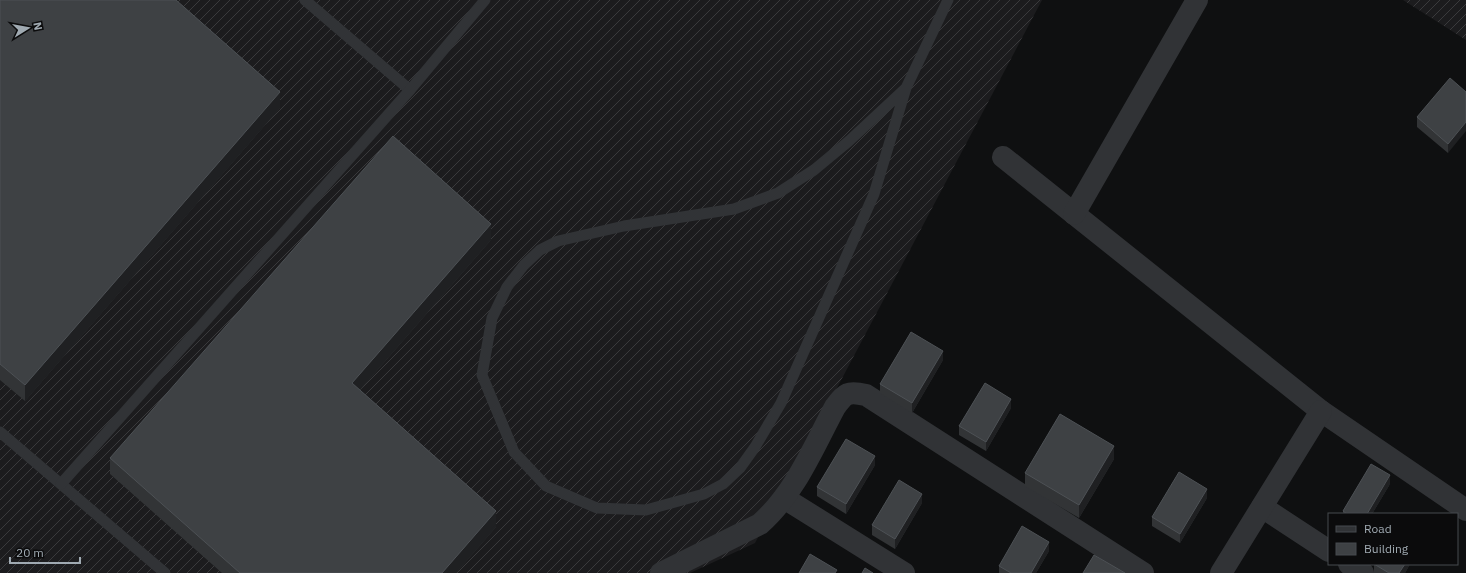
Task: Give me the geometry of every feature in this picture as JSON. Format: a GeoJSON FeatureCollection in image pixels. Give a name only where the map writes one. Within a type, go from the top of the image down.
{"type":"FeatureCollection","features":[{"type":"Feature","properties":{"kind":"street"},"geometry":{"type":"LineString","coordinates":[[1074,214],[1197,0]]}},
{"type":"Feature","properties":{"kind":"street"},"geometry":{"type":"LineString","coordinates":[[1003,158],[1321,411],[1466,510]]}},
{"type":"Feature","properties":{"kind":"street"},"geometry":{"type":"LineString","coordinates":[[674,571],[760,524],[773,513],[793,486],[835,407],[843,396],[854,392],[866,395],[1143,573]]}},
{"type":"Feature","properties":{"kind":"street"},"geometry":{"type":"LineString","coordinates":[[1221,573],[1321,411]]}},
{"type":"Feature","properties":{"kind":"street"},"geometry":{"type":"LineString","coordinates":[[784,498],[904,573]]}},
{"type":"Feature","properties":{"kind":"street"},"geometry":{"type":"LineString","coordinates":[[1262,507],[1328,550]]}},
{"type":"Feature","properties":{"kind":"street"},"geometry":{"type":"LineString","coordinates":[[1351,565],[1363,573]]}},
{"type":"Feature","properties":{"kind":"lane"},"geometry":{"type":"LineString","coordinates":[[305,0],[410,90]]}},
{"type":"Feature","properties":{"kind":"lane"},"geometry":{"type":"LineString","coordinates":[[61,484],[410,90],[485,0]]}},
{"type":"Feature","properties":{"kind":"lane"},"geometry":{"type":"LineString","coordinates":[[906,88],[814,170],[778,193],[734,209],[624,226],[558,241],[540,250],[524,265],[507,287],[492,318],[482,375],[514,452],[546,486],[597,508],[646,510],[704,494],[723,484],[740,468],[759,442],[781,403],[874,194],[906,88],[948,0]]}},
{"type":"Feature","properties":{"kind":"lane"},"geometry":{"type":"LineString","coordinates":[[0,432],[165,573]]}},
{"type":"Feature","properties":{"kind":"shaded area"},"geometry":{"type":"Polygon","coordinates":[[[0,0],[1042,0],[755,543],[690,573],[0,573],[0,0]]]}},
{"type":"Feature","properties":{"kind":"shaded area"},"geometry":{"type":"Polygon","coordinates":[[[1403,0],[1466,0],[1466,40],[1403,0]]]}},
{"type":"Feature","properties":{"kind":"building"},"geometry":{"type":"Polygon","coordinates":[[[0,0],[176,0],[280,92],[25,385],[0,364],[0,0]]]}},
{"type":"Feature","properties":{"kind":"building"},"geometry":{"type":"Polygon","coordinates":[[[1450,78],[1466,92],[1466,122],[1448,144],[1417,117],[1450,78]]]}},
{"type":"Feature","properties":{"kind":"building"},"geometry":{"type":"Polygon","coordinates":[[[393,136],[491,224],[352,383],[496,511],[442,573],[240,573],[110,458],[393,136]]]}},
{"type":"Feature","properties":{"kind":"building"},"geometry":{"type":"Polygon","coordinates":[[[911,332],[943,351],[912,403],[880,384],[911,332]]]}},
{"type":"Feature","properties":{"kind":"building"},"geometry":{"type":"Polygon","coordinates":[[[985,383],[1011,399],[986,442],[959,426],[985,383]]]}},
{"type":"Feature","properties":{"kind":"building"},"geometry":{"type":"Polygon","coordinates":[[[1060,414],[1114,446],[1079,505],[1025,473],[1060,414]]]}},
{"type":"Feature","properties":{"kind":"building"},"geometry":{"type":"Polygon","coordinates":[[[846,439],[875,456],[846,504],[817,487],[846,439]]]}},
{"type":"Feature","properties":{"kind":"building"},"geometry":{"type":"Polygon","coordinates":[[[1371,464],[1390,475],[1368,513],[1346,513],[1343,511],[1371,464]]]}},
{"type":"Feature","properties":{"kind":"building"},"geometry":{"type":"Polygon","coordinates":[[[1179,472],[1207,489],[1180,534],[1152,517],[1179,472]]]}},
{"type":"Feature","properties":{"kind":"building"},"geometry":{"type":"Polygon","coordinates":[[[899,480],[922,494],[895,539],[872,525],[899,480]]]}},
{"type":"Feature","properties":{"kind":"building"},"geometry":{"type":"Polygon","coordinates":[[[1022,526],[1049,542],[1031,573],[1011,573],[999,566],[1022,526]]]}},
{"type":"Feature","properties":{"kind":"building"},"geometry":{"type":"Polygon","coordinates":[[[810,554],[837,570],[835,573],[799,573],[810,554]]]}},
{"type":"Feature","properties":{"kind":"building"},"geometry":{"type":"Polygon","coordinates":[[[1094,555],[1125,573],[1083,573],[1094,555]]]}},
{"type":"Feature","properties":{"kind":"building"},"geometry":{"type":"Polygon","coordinates":[[[1376,565],[1404,565],[1399,573],[1389,573],[1376,565]]]}},
{"type":"Feature","properties":{"kind":"building"},"geometry":{"type":"Polygon","coordinates":[[[865,568],[873,573],[862,573],[865,568]]]}}]}
